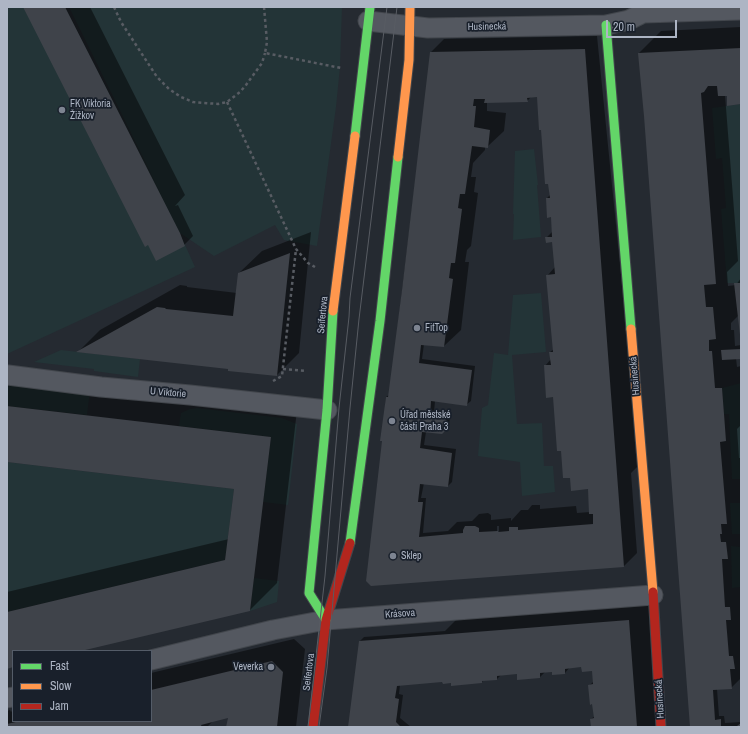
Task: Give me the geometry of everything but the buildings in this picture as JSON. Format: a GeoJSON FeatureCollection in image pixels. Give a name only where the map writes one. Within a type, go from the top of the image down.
{"type":"FeatureCollection","features":[{"type":"Feature","properties":{"kind":"street","name":"Husinecká"},"geometry":{"type":"LineString","coordinates":[[369,14],[409,16],[428,28],[606,25],[629,20],[643,13],[740,10]]}},
{"type":"Feature","properties":{"kind":"street","name":"Seifertova"},"geometry":{"type":"LineString","coordinates":[[326,620],[309,593],[327,410],[333,315],[369,14]]}},
{"type":"Feature","properties":{"kind":"street","name":"Seifertova"},"geometry":{"type":"LineString","coordinates":[[313,727],[326,620],[349,548],[380,321],[409,60],[409,16]]}},
{"type":"Feature","properties":{"kind":"street","name":"Husinecká"},"geometry":{"type":"LineString","coordinates":[[606,25],[654,595],[661,727]]}},
{"type":"Feature","properties":{"kind":"street","name":"U Viktorie"},"geometry":{"type":"LineString","coordinates":[[8,375],[102,387],[327,410]]}},
{"type":"Feature","properties":{"kind":"street","name":"Krásova"},"geometry":{"type":"LineString","coordinates":[[152,660],[273,630],[326,620],[654,595]]}},
{"type":"Feature","properties":{"kind":"path"},"geometry":{"type":"LineString","coordinates":[[114,7],[121,22],[157,77],[168,89],[193,102],[218,104],[227,102],[237,95],[262,63],[267,42],[264,7]]}},
{"type":"Feature","properties":{"kind":"path"},"geometry":{"type":"LineString","coordinates":[[265,53],[347,69]]}},
{"type":"Feature","properties":{"kind":"path"},"geometry":{"type":"LineString","coordinates":[[227,102],[296,250],[308,263],[318,269]]}},
{"type":"Feature","properties":{"kind":"path"},"geometry":{"type":"LineString","coordinates":[[270,384],[282,376],[296,250]]}},
{"type":"Feature","properties":{"kind":"path"},"geometry":{"type":"LineString","coordinates":[[283,369],[311,372]]}},
{"type":"Feature","properties":{"kind":"shaded area"},"geometry":{"type":"Polygon","coordinates":[[[7,7],[65,7],[162,196],[69,7],[342,7],[340,67],[336,107],[317,246],[284,240],[275,225],[214,256],[180,233],[176,225],[195,267],[7,354],[7,7]]]}},
{"type":"Feature","properties":{"kind":"shaded area"},"geometry":{"type":"Polygon","coordinates":[[[741,104],[741,283],[727,283],[721,209],[726,208],[722,158],[716,159],[712,108],[741,104]]]}},
{"type":"Feature","properties":{"kind":"shaded area"},"geometry":{"type":"Polygon","coordinates":[[[534,149],[541,237],[513,240],[515,151],[534,149]]]}},
{"type":"Feature","properties":{"kind":"shaded area"},"geometry":{"type":"Polygon","coordinates":[[[541,293],[546,352],[512,355],[517,424],[542,423],[544,466],[553,466],[555,492],[522,496],[520,462],[478,456],[482,408],[488,405],[494,353],[508,355],[513,295],[541,293]]]}},
{"type":"Feature","properties":{"kind":"shaded area"},"geometry":{"type":"Polygon","coordinates":[[[61,350],[140,359],[138,377],[94,371],[94,369],[34,362],[61,350]]]}},
{"type":"Feature","properties":{"kind":"shaded area"},"geometry":{"type":"Polygon","coordinates":[[[7,382],[90,391],[87,415],[7,406],[7,382]]]}},
{"type":"Feature","properties":{"kind":"shaded area"},"geometry":{"type":"Polygon","coordinates":[[[741,383],[741,479],[732,479],[729,414],[724,414],[722,388],[741,383]]]}},
{"type":"Feature","properties":{"kind":"shaded area"},"geometry":{"type":"Polygon","coordinates":[[[197,408],[282,418],[297,424],[288,505],[263,502],[271,437],[179,426],[181,413],[197,408]]]}},
{"type":"Feature","properties":{"kind":"shaded area"},"geometry":{"type":"Polygon","coordinates":[[[7,462],[234,489],[225,560],[7,612],[7,462]]]}},
{"type":"Feature","properties":{"kind":"shaded area"},"geometry":{"type":"Polygon","coordinates":[[[730,503],[741,503],[741,534],[732,534],[730,503]]]}},
{"type":"Feature","properties":{"kind":"shaded area"},"geometry":{"type":"Polygon","coordinates":[[[731,546],[741,547],[741,587],[732,588],[731,546]]]}},
{"type":"Feature","properties":{"kind":"shaded area"},"geometry":{"type":"Polygon","coordinates":[[[254,578],[279,581],[277,602],[250,611],[254,578]]]}},
{"type":"Feature","properties":{"kind":"tram line"},"geometry":{"type":"LineString","coordinates":[[308,727],[325,576],[350,298],[387,7]]}},
{"type":"Feature","properties":{"kind":"tram line"},"geometry":{"type":"LineString","coordinates":[[319,727],[327,668],[359,319],[397,7]]}},
{"type":"Feature","properties":{"kind":"traffic: fast"},"geometry":{"type":"LineString","coordinates":[[355,136],[370,7]]}},
{"type":"Feature","properties":{"kind":"traffic: fast"},"geometry":{"type":"LineString","coordinates":[[606,25],[631,329]]}},
{"type":"Feature","properties":{"kind":"traffic: fast"},"geometry":{"type":"LineString","coordinates":[[350,543],[380,321],[398,157]]}},
{"type":"Feature","properties":{"kind":"traffic: fast"},"geometry":{"type":"LineString","coordinates":[[326,620],[309,593],[327,410],[333,311]]}},
{"type":"Feature","properties":{"kind":"traffic: slow"},"geometry":{"type":"LineString","coordinates":[[398,157],[409,60],[410,7]]}},
{"type":"Feature","properties":{"kind":"traffic: slow"},"geometry":{"type":"LineString","coordinates":[[333,311],[355,136]]}},
{"type":"Feature","properties":{"kind":"traffic: slow"},"geometry":{"type":"LineString","coordinates":[[631,329],[653,592]]}},
{"type":"Feature","properties":{"kind":"traffic: jam"},"geometry":{"type":"LineString","coordinates":[[313,727],[326,620],[350,543]]}},
{"type":"Feature","properties":{"kind":"traffic: jam"},"geometry":{"type":"LineString","coordinates":[[653,592],[661,727]]}},
{"type":"Feature","properties":{"kind":"place","name":"FK Viktoria Žižkov"},"geometry":{"type":"Point","coordinates":[62,110]}},
{"type":"Feature","properties":{"kind":"place","name":"FitTop"},"geometry":{"type":"Point","coordinates":[417,328]}},
{"type":"Feature","properties":{"kind":"place","name":"Úřad městské části Praha 3"},"geometry":{"type":"Point","coordinates":[392,421]}},
{"type":"Feature","properties":{"kind":"place","name":"Sklep"},"geometry":{"type":"Point","coordinates":[393,556]}},
{"type":"Feature","properties":{"kind":"place","name":"Veverka"},"geometry":{"type":"Point","coordinates":[271,667]}}]}
